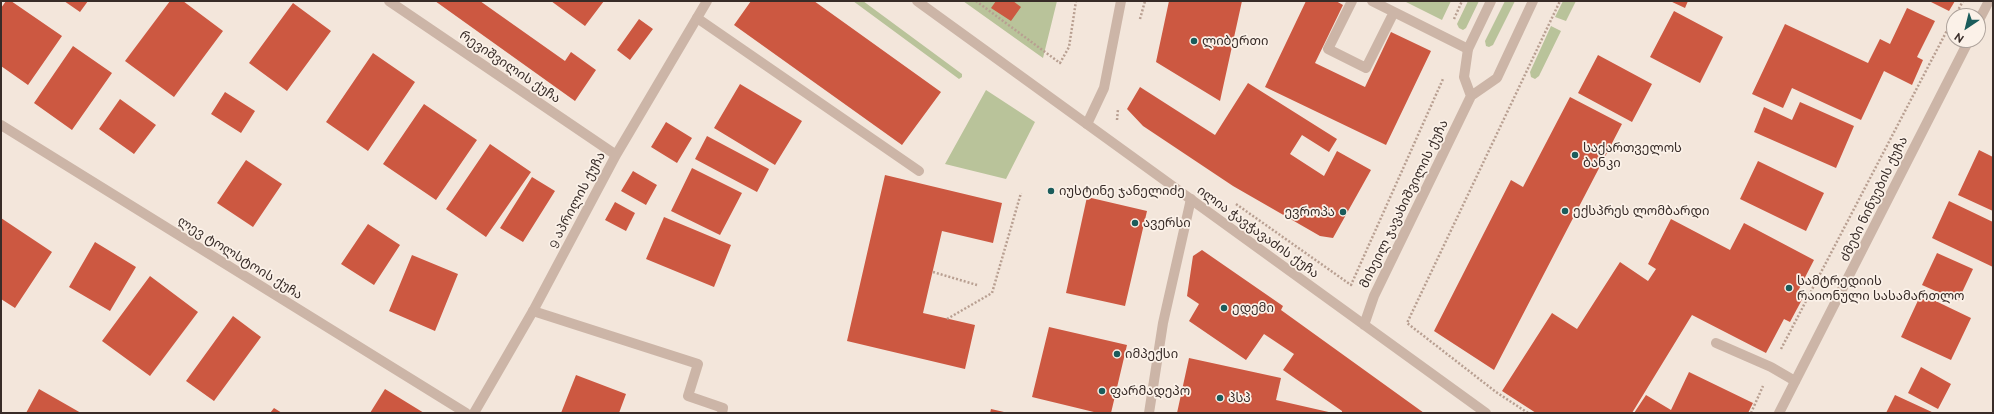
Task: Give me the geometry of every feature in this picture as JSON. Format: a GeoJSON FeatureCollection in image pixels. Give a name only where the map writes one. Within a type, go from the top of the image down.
{"type":"FeatureCollection","features":[{"type":"Feature","properties":{"kind":"street","name":"რევიშვილის ქუჩა"},"geometry":{"type":"LineString","coordinates":[[389,1],[616,155]]}},
{"type":"Feature","properties":{"kind":"street","name":"9 აპრილის ქუჩა"},"geometry":{"type":"LineString","coordinates":[[474,413],[534,311],[616,155],[707,1]]}},
{"type":"Feature","properties":{"kind":"street","name":"ილია ჭავჭავაძის ქუჩა"},"geometry":{"type":"LineString","coordinates":[[917,1],[1486,413]]}},
{"type":"Feature","properties":{"kind":"street"},"geometry":{"type":"LineString","coordinates":[[1087,124],[1104,88],[1121,1]]}},
{"type":"Feature","properties":{"kind":"street"},"geometry":{"type":"LineString","coordinates":[[1352,1],[1328,49],[1366,68],[1394,12]]}},
{"type":"Feature","properties":{"kind":"street"},"geometry":{"type":"LineString","coordinates":[[1372,1],[1468,49]]}},
{"type":"Feature","properties":{"kind":"street"},"geometry":{"type":"LineString","coordinates":[[1491,1],[1468,49],[1464,77],[1470,96],[1497,78],[1533,1]]}},
{"type":"Feature","properties":{"kind":"street"},"geometry":{"type":"LineString","coordinates":[[697,18],[919,171]]}},
{"type":"Feature","properties":{"kind":"street","name":"ძმები ნინუების ქუჩა"},"geometry":{"type":"LineString","coordinates":[[1779,413],[1965,48]]}},
{"type":"Feature","properties":{"kind":"street","name":"მიხეილ ჯავახიშვილის ქუჩა"},"geometry":{"type":"LineString","coordinates":[[1364,325],[1374,296],[1470,96]]}},
{"type":"Feature","properties":{"kind":"street","name":"ლევ ტოლსტოის ქუჩა"},"geometry":{"type":"LineString","coordinates":[[1,125],[466,413]]}},
{"type":"Feature","properties":{"kind":"street"},"geometry":{"type":"LineString","coordinates":[[1149,413],[1163,323],[1191,199]]}},
{"type":"Feature","properties":{"kind":"street"},"geometry":{"type":"LineString","coordinates":[[534,311],[698,364],[688,396],[723,408],[722,413]]}},
{"type":"Feature","properties":{"kind":"street"},"geometry":{"type":"LineString","coordinates":[[1716,342],[1771,367],[1795,381]]}},
{"type":"Feature","properties":{"kind":"path"},"geometry":{"type":"LineString","coordinates":[[976,1],[1060,63],[1069,47],[1076,1]]}},
{"type":"Feature","properties":{"kind":"path"},"geometry":{"type":"LineString","coordinates":[[1139,24],[1145,1]]}},
{"type":"Feature","properties":{"kind":"path"},"geometry":{"type":"LineString","coordinates":[[1445,38],[1462,1]]}},
{"type":"Feature","properties":{"kind":"path"},"geometry":{"type":"LineString","coordinates":[[1528,413],[1496,392],[1407,323],[1560,1]]}},
{"type":"Feature","properties":{"kind":"path"},"geometry":{"type":"LineString","coordinates":[[1751,413],[1771,367],[1946,32]]}},
{"type":"Feature","properties":{"kind":"path"},"geometry":{"type":"LineString","coordinates":[[1234,203],[1352,284],[1446,72]]}},
{"type":"Feature","properties":{"kind":"path"},"geometry":{"type":"LineString","coordinates":[[1118,107],[1116,121],[1123,126]]}},
{"type":"Feature","properties":{"kind":"path"},"geometry":{"type":"LineString","coordinates":[[947,318],[992,293],[1021,193]]}},
{"type":"Feature","properties":{"kind":"path"},"geometry":{"type":"LineString","coordinates":[[933,272],[977,285]]}},
{"type":"Feature","properties":{"kind":"green space"},"geometry":{"type":"Polygon","coordinates":[[[853,1],[863,1],[962,74],[962,77],[959,79],[853,1]]]}},
{"type":"Feature","properties":{"kind":"green space"},"geometry":{"type":"Polygon","coordinates":[[[963,1],[1057,1],[1043,58],[963,1]]]}},
{"type":"Feature","properties":{"kind":"green space"},"geometry":{"type":"Polygon","coordinates":[[[1404,1],[1451,1],[1442,20],[1404,1]]]}},
{"type":"Feature","properties":{"kind":"green space"},"geometry":{"type":"Polygon","coordinates":[[[1468,1],[1479,1],[1466,28],[1463,30],[1459,28],[1457,24],[1468,1]]]}},
{"type":"Feature","properties":{"kind":"green space"},"geometry":{"type":"Polygon","coordinates":[[[1505,1],[1515,1],[1493,45],[1489,47],[1486,46],[1485,41],[1505,1]]]}},
{"type":"Feature","properties":{"kind":"green space"},"geometry":{"type":"Polygon","coordinates":[[[1563,1],[1576,1],[1566,21],[1555,17],[1563,1]]]}},
{"type":"Feature","properties":{"kind":"green space"},"geometry":{"type":"Polygon","coordinates":[[[1551,26],[1561,31],[1539,76],[1535,79],[1531,77],[1530,72],[1551,26]]]}},
{"type":"Feature","properties":{"kind":"green space"},"geometry":{"type":"Polygon","coordinates":[[[986,90],[1035,122],[1006,179],[945,164],[986,90]]]}},
{"type":"Feature","properties":{"kind":"building"},"geometry":{"type":"Polygon","coordinates":[[[6,1],[11,1],[62,36],[28,85],[1,66],[1,8],[6,1]]]}},
{"type":"Feature","properties":{"kind":"building"},"geometry":{"type":"Polygon","coordinates":[[[64,1],[88,1],[80,12],[64,1]]]}},
{"type":"Feature","properties":{"kind":"building"},"geometry":{"type":"Polygon","coordinates":[[[170,1],[183,1],[223,31],[174,97],[125,61],[170,1]]]}},
{"type":"Feature","properties":{"kind":"building"},"geometry":{"type":"Polygon","coordinates":[[[435,1],[480,1],[565,61],[571,52],[596,70],[575,101],[435,1]]]}},
{"type":"Feature","properties":{"kind":"building"},"geometry":{"type":"Polygon","coordinates":[[[551,1],[604,1],[585,26],[551,1]]]}},
{"type":"Feature","properties":{"kind":"building"},"geometry":{"type":"Polygon","coordinates":[[[751,1],[814,1],[941,92],[902,145],[734,25],[751,1]]]}},
{"type":"Feature","properties":{"kind":"building"},"geometry":{"type":"Polygon","coordinates":[[[996,1],[1013,1],[1021,7],[1011,21],[991,8],[996,1]]]}},
{"type":"Feature","properties":{"kind":"building"},"geometry":{"type":"Polygon","coordinates":[[[1169,1],[1242,1],[1220,101],[1156,62],[1169,1]]]}},
{"type":"Feature","properties":{"kind":"building"},"geometry":{"type":"Polygon","coordinates":[[[1306,1],[1336,1],[1343,5],[1315,63],[1365,87],[1391,32],[1431,51],[1386,145],[1265,87],[1306,1]]]}},
{"type":"Feature","properties":{"kind":"building"},"geometry":{"type":"Polygon","coordinates":[[[1670,1],[1688,1],[1685,8],[1670,1]]]}},
{"type":"Feature","properties":{"kind":"building"},"geometry":{"type":"Polygon","coordinates":[[[1929,1],[1955,1],[1951,8],[1946,8],[1946,10],[1929,1]]]}},
{"type":"Feature","properties":{"kind":"building"},"geometry":{"type":"Polygon","coordinates":[[[293,3],[331,31],[287,91],[249,63],[293,3]]]}},
{"type":"Feature","properties":{"kind":"building"},"geometry":{"type":"Polygon","coordinates":[[[1907,8],[1935,21],[1917,57],[1923,60],[1912,85],[1884,71],[1861,120],[1792,88],[1783,108],[1752,94],[1785,24],[1868,63],[1880,39],[1890,44],[1907,8]]]}},
{"type":"Feature","properties":{"kind":"building"},"geometry":{"type":"Polygon","coordinates":[[[1674,11],[1723,37],[1700,83],[1650,57],[1674,11]]]}},
{"type":"Feature","properties":{"kind":"building"},"geometry":{"type":"Polygon","coordinates":[[[639,19],[653,29],[630,60],[617,50],[639,19]]]}},
{"type":"Feature","properties":{"kind":"building"},"geometry":{"type":"Polygon","coordinates":[[[73,46],[112,73],[72,130],[34,103],[73,46]]]}},
{"type":"Feature","properties":{"kind":"building"},"geometry":{"type":"Polygon","coordinates":[[[373,53],[415,82],[368,151],[326,122],[373,53]]]}},
{"type":"Feature","properties":{"kind":"building"},"geometry":{"type":"Polygon","coordinates":[[[1598,55],[1652,84],[1632,122],[1578,93],[1598,55]]]}},
{"type":"Feature","properties":{"kind":"building"},"geometry":{"type":"Polygon","coordinates":[[[1248,83],[1337,139],[1329,152],[1302,135],[1290,154],[1324,176],[1337,151],[1371,170],[1333,238],[1320,236],[1233,186],[1143,126],[1127,109],[1140,87],[1215,135],[1248,83]]]}},
{"type":"Feature","properties":{"kind":"building"},"geometry":{"type":"Polygon","coordinates":[[[740,84],[802,121],[775,165],[714,128],[740,84]]]}},
{"type":"Feature","properties":{"kind":"building"},"geometry":{"type":"Polygon","coordinates":[[[225,92],[255,111],[241,133],[211,114],[225,92]]]}},
{"type":"Feature","properties":{"kind":"building"},"geometry":{"type":"Polygon","coordinates":[[[1570,97],[1622,124],[1494,370],[1434,331],[1511,180],[1523,187],[1570,97]]]}},
{"type":"Feature","properties":{"kind":"building"},"geometry":{"type":"Polygon","coordinates":[[[120,99],[156,125],[134,154],[99,129],[120,99]]]}},
{"type":"Feature","properties":{"kind":"building"},"geometry":{"type":"Polygon","coordinates":[[[1800,102],[1854,126],[1836,168],[1754,132],[1764,107],[1792,120],[1800,102]]]}},
{"type":"Feature","properties":{"kind":"building"},"geometry":{"type":"Polygon","coordinates":[[[424,104],[477,140],[436,200],[383,164],[424,104]]]}},
{"type":"Feature","properties":{"kind":"building"},"geometry":{"type":"Polygon","coordinates":[[[666,122],[692,138],[677,163],[651,147],[666,122]]]}},
{"type":"Feature","properties":{"kind":"building"},"geometry":{"type":"Polygon","coordinates":[[[707,136],[769,169],[757,192],[695,159],[707,136]]]}},
{"type":"Feature","properties":{"kind":"building"},"geometry":{"type":"Polygon","coordinates":[[[490,144],[531,172],[486,237],[446,209],[490,144]]]}},
{"type":"Feature","properties":{"kind":"building"},"geometry":{"type":"Polygon","coordinates":[[[1979,150],[1993,157],[1993,211],[1958,195],[1979,150]]]}},
{"type":"Feature","properties":{"kind":"building"},"geometry":{"type":"Polygon","coordinates":[[[246,160],[282,184],[253,227],[217,203],[246,160]]]}},
{"type":"Feature","properties":{"kind":"building"},"geometry":{"type":"Polygon","coordinates":[[[1758,161],[1824,193],[1806,231],[1740,199],[1758,161]]]}},
{"type":"Feature","properties":{"kind":"building"},"geometry":{"type":"Polygon","coordinates":[[[692,168],[742,193],[720,235],[671,211],[692,168]]]}},
{"type":"Feature","properties":{"kind":"building"},"geometry":{"type":"Polygon","coordinates":[[[633,171],[657,185],[646,205],[621,191],[633,171]]]}},
{"type":"Feature","properties":{"kind":"building"},"geometry":{"type":"Polygon","coordinates":[[[885,175],[1002,203],[993,243],[942,231],[923,313],[975,325],[965,369],[847,341],[885,175]]]}},
{"type":"Feature","properties":{"kind":"building"},"geometry":{"type":"Polygon","coordinates":[[[532,177],[555,191],[523,242],[500,228],[532,177]]]}},
{"type":"Feature","properties":{"kind":"building"},"geometry":{"type":"Polygon","coordinates":[[[1087,197],[1147,211],[1125,306],[1066,293],[1087,197]]]}},
{"type":"Feature","properties":{"kind":"building"},"geometry":{"type":"Polygon","coordinates":[[[1949,201],[1993,222],[1993,267],[1932,238],[1949,201]]]}},
{"type":"Feature","properties":{"kind":"building"},"geometry":{"type":"Polygon","coordinates":[[[615,202],[635,213],[626,231],[605,220],[615,202]]]}},
{"type":"Feature","properties":{"kind":"building"},"geometry":{"type":"Polygon","coordinates":[[[664,217],[731,245],[714,287],[646,259],[664,217]]]}},
{"type":"Feature","properties":{"kind":"building"},"geometry":{"type":"Polygon","coordinates":[[[1,218],[52,252],[15,308],[1,299],[1,218]]]}},
{"type":"Feature","properties":{"kind":"building"},"geometry":{"type":"Polygon","coordinates":[[[1671,219],[1730,250],[1744,223],[1814,260],[1798,291],[1805,294],[1790,322],[1784,319],[1766,353],[1692,315],[1632,413],[1536,413],[1502,391],[1552,313],[1577,329],[1620,262],[1648,281],[1656,269],[1648,264],[1671,219]]]}},
{"type":"Feature","properties":{"kind":"building"},"geometry":{"type":"Polygon","coordinates":[[[368,224],[400,245],[374,285],[341,264],[368,224]]]}},
{"type":"Feature","properties":{"kind":"building"},"geometry":{"type":"Polygon","coordinates":[[[95,242],[136,267],[110,311],[69,287],[95,242]]]}},
{"type":"Feature","properties":{"kind":"building"},"geometry":{"type":"Polygon","coordinates":[[[1202,250],[1283,306],[1281,310],[1424,413],[1342,413],[1342,411],[1283,370],[1294,354],[1264,334],[1246,360],[1189,321],[1199,304],[1187,296],[1193,256],[1202,250]]]}},
{"type":"Feature","properties":{"kind":"building"},"geometry":{"type":"Polygon","coordinates":[[[1937,253],[1973,269],[1958,301],[1922,285],[1937,253]]]}},
{"type":"Feature","properties":{"kind":"building"},"geometry":{"type":"Polygon","coordinates":[[[412,255],[458,274],[435,331],[389,311],[412,255]]]}},
{"type":"Feature","properties":{"kind":"building"},"geometry":{"type":"Polygon","coordinates":[[[150,276],[198,312],[150,376],[102,341],[150,276]]]}},
{"type":"Feature","properties":{"kind":"building"},"geometry":{"type":"Polygon","coordinates":[[[1921,294],[1971,318],[1951,360],[1901,337],[1921,294]]]}},
{"type":"Feature","properties":{"kind":"building"},"geometry":{"type":"Polygon","coordinates":[[[233,316],[261,337],[214,401],[186,381],[233,316]]]}},
{"type":"Feature","properties":{"kind":"building"},"geometry":{"type":"Polygon","coordinates":[[[1049,327],[1127,345],[1111,413],[1098,413],[1032,397],[1049,327]]]}},
{"type":"Feature","properties":{"kind":"building"},"geometry":{"type":"Polygon","coordinates":[[[1189,358],[1281,378],[1276,400],[1333,413],[1177,413],[1189,358]]]}},
{"type":"Feature","properties":{"kind":"building"},"geometry":{"type":"Polygon","coordinates":[[[1921,367],[1951,384],[1938,409],[1908,393],[1921,367]]]}},
{"type":"Feature","properties":{"kind":"building"},"geometry":{"type":"Polygon","coordinates":[[[1689,372],[1753,403],[1748,413],[1634,413],[1646,395],[1671,410],[1689,372]]]}},
{"type":"Feature","properties":{"kind":"building"},"geometry":{"type":"Polygon","coordinates":[[[576,375],[626,394],[619,413],[561,413],[576,375]]]}},
{"type":"Feature","properties":{"kind":"building"},"geometry":{"type":"Polygon","coordinates":[[[39,389],[81,413],[26,413],[39,389]]]}},
{"type":"Feature","properties":{"kind":"building"},"geometry":{"type":"Polygon","coordinates":[[[385,389],[424,413],[370,413],[385,389]]]}},
{"type":"Feature","properties":{"kind":"building"},"geometry":{"type":"Polygon","coordinates":[[[1895,395],[1934,413],[1886,413],[1895,395]]]}},
{"type":"Feature","properties":{"kind":"building"},"geometry":{"type":"Polygon","coordinates":[[[274,408],[282,413],[270,413],[274,408]]]}},
{"type":"Feature","properties":{"kind":"building"},"geometry":{"type":"Polygon","coordinates":[[[991,409],[1004,412],[1004,413],[990,413],[991,409]]]}},
{"type":"Feature","properties":{"kind":"place","name":"ლიბერთი"},"geometry":{"type":"Point","coordinates":[1194,41]}},
{"type":"Feature","properties":{"kind":"place","name":"საქართველოს ბანკი"},"geometry":{"type":"Point","coordinates":[1575,155]}},
{"type":"Feature","properties":{"kind":"place","name":"იუსტინე ჯანელიძე"},"geometry":{"type":"Point","coordinates":[1051,191]}},
{"type":"Feature","properties":{"kind":"place","name":"ექსპრეს ლომბარდი"},"geometry":{"type":"Point","coordinates":[1565,211]}},
{"type":"Feature","properties":{"kind":"place","name":"ევროპა"},"geometry":{"type":"Point","coordinates":[1343,212]}},
{"type":"Feature","properties":{"kind":"place","name":"ავერსი"},"geometry":{"type":"Point","coordinates":[1135,223]}},
{"type":"Feature","properties":{"kind":"place","name":"სამტრედიის რაიონული სასამართლო"},"geometry":{"type":"Point","coordinates":[1789,288]}},
{"type":"Feature","properties":{"kind":"place","name":"ედემი"},"geometry":{"type":"Point","coordinates":[1224,308]}},
{"type":"Feature","properties":{"kind":"place","name":"იმპექსი"},"geometry":{"type":"Point","coordinates":[1117,354]}},
{"type":"Feature","properties":{"kind":"place","name":"ფარმადეპო"},"geometry":{"type":"Point","coordinates":[1102,391]}},
{"type":"Feature","properties":{"kind":"place","name":"პსპ"},"geometry":{"type":"Point","coordinates":[1220,398]}}]}
